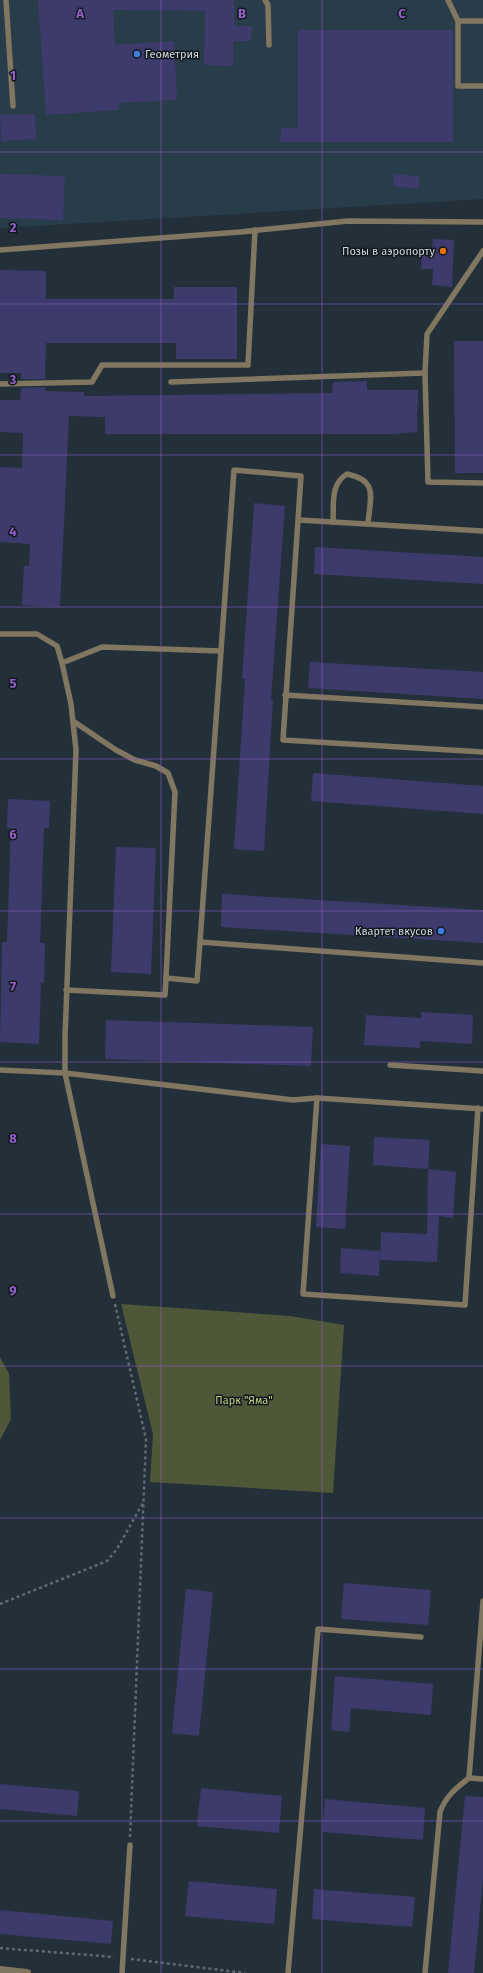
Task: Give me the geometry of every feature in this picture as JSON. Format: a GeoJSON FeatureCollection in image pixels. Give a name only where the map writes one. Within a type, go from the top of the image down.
{"type":"FeatureCollection","features":[{"type":"Feature","properties":{"kind":"street"},"geometry":{"type":"LineString","coordinates":[[0,1970],[27,1973]]}},
{"type":"Feature","properties":{"kind":"lane"},"geometry":{"type":"LineString","coordinates":[[6,0],[13,106]]}},
{"type":"Feature","properties":{"kind":"lane"},"geometry":{"type":"LineString","coordinates":[[266,0],[268,5],[269,45]]}},
{"type":"Feature","properties":{"kind":"lane"},"geometry":{"type":"LineString","coordinates":[[448,0],[458,21],[458,86],[483,86]]}},
{"type":"Feature","properties":{"kind":"lane"},"geometry":{"type":"LineString","coordinates":[[458,21],[483,21]]}},
{"type":"Feature","properties":{"kind":"lane"},"geometry":{"type":"LineString","coordinates":[[0,250],[255,230],[348,221],[483,222]]}},
{"type":"Feature","properties":{"kind":"lane"},"geometry":{"type":"LineString","coordinates":[[0,384],[92,382],[102,365],[248,365],[255,230]]}},
{"type":"Feature","properties":{"kind":"lane"},"geometry":{"type":"LineString","coordinates":[[483,251],[427,334],[425,373],[428,482],[483,483]]}},
{"type":"Feature","properties":{"kind":"lane"},"geometry":{"type":"LineString","coordinates":[[171,382],[425,373]]}},
{"type":"Feature","properties":{"kind":"lane"},"geometry":{"type":"LineString","coordinates":[[166,978],[198,980],[234,470],[301,476],[283,740],[483,752]]}},
{"type":"Feature","properties":{"kind":"lane"},"geometry":{"type":"LineString","coordinates":[[333,522],[335,488],[339,478],[347,474],[358,476],[367,481],[370,490],[368,524]]}},
{"type":"Feature","properties":{"kind":"lane"},"geometry":{"type":"LineString","coordinates":[[299,520],[483,531]]}},
{"type":"Feature","properties":{"kind":"lane"},"geometry":{"type":"LineString","coordinates":[[0,634],[38,634],[57,646],[71,704],[76,750],[66,990],[65,1073],[113,1296]]}},
{"type":"Feature","properties":{"kind":"lane"},"geometry":{"type":"LineString","coordinates":[[62,663],[102,647],[221,651]]}},
{"type":"Feature","properties":{"kind":"lane"},"geometry":{"type":"LineString","coordinates":[[285,695],[483,707]]}},
{"type":"Feature","properties":{"kind":"lane"},"geometry":{"type":"LineString","coordinates":[[66,990],[165,994],[175,792],[168,773],[156,766],[135,760],[116,750],[73,721]]}},
{"type":"Feature","properties":{"kind":"lane"},"geometry":{"type":"LineString","coordinates":[[200,942],[483,962]]}},
{"type":"Feature","properties":{"kind":"lane"},"geometry":{"type":"LineString","coordinates":[[390,1065],[483,1071]]}},
{"type":"Feature","properties":{"kind":"lane"},"geometry":{"type":"LineString","coordinates":[[0,1070],[65,1073],[293,1100],[317,1098],[480,1109],[465,1305],[303,1294],[317,1098]]}},
{"type":"Feature","properties":{"kind":"lane"},"geometry":{"type":"LineString","coordinates":[[469,1778],[483,1601]]}},
{"type":"Feature","properties":{"kind":"lane"},"geometry":{"type":"LineString","coordinates":[[288,1973],[318,1629],[421,1638]]}},
{"type":"Feature","properties":{"kind":"lane"},"geometry":{"type":"LineString","coordinates":[[425,1973],[440,1812],[444,1801],[451,1792],[469,1778],[483,1779]]}},
{"type":"Feature","properties":{"kind":"lane"},"geometry":{"type":"LineString","coordinates":[[122,1973],[130,1845]]}},
{"type":"Feature","properties":{"kind":"path"},"geometry":{"type":"LineString","coordinates":[[113,1296],[146,1438],[130,1845]]}},
{"type":"Feature","properties":{"kind":"path"},"geometry":{"type":"LineString","coordinates":[[0,1604],[106,1561],[117,1549],[144,1501]]}},
{"type":"Feature","properties":{"kind":"shaded area"},"geometry":{"type":"Polygon","coordinates":[[[0,0],[483,0],[483,199],[0,228],[0,0]]]}},
{"type":"Feature","properties":{"kind":"green space","name":"Парк \"Яма\""},"geometry":{"type":"Polygon","coordinates":[[[121,1304],[290,1316],[344,1325],[333,1493],[150,1482],[153,1434],[121,1304]]]}},
{"type":"Feature","properties":{"kind":"green space"},"geometry":{"type":"Polygon","coordinates":[[[0,1357],[9,1374],[11,1419],[0,1440],[0,1357]]]}},
{"type":"Feature","properties":{"kind":"building"},"geometry":{"type":"Polygon","coordinates":[[[38,0],[234,0],[234,26],[252,26],[251,41],[233,41],[233,66],[204,65],[205,11],[113,10],[115,45],[174,41],[177,100],[119,103],[119,110],[46,115],[38,0]]]}},
{"type":"Feature","properties":{"kind":"building"},"geometry":{"type":"Polygon","coordinates":[[[298,30],[453,30],[453,142],[280,142],[281,128],[298,128],[298,30]]]}},
{"type":"Feature","properties":{"kind":"building"},"geometry":{"type":"Polygon","coordinates":[[[35,114],[36,139],[1,141],[0,115],[35,114]]]}},
{"type":"Feature","properties":{"kind":"building"},"geometry":{"type":"Polygon","coordinates":[[[0,174],[65,176],[63,220],[0,218],[0,174]]]}},
{"type":"Feature","properties":{"kind":"building"},"geometry":{"type":"Polygon","coordinates":[[[394,174],[419,176],[419,188],[393,187],[394,174]]]}},
{"type":"Feature","properties":{"kind":"building"},"geometry":{"type":"Polygon","coordinates":[[[433,239],[454,240],[452,287],[432,285],[433,269],[421,269],[422,247],[432,248],[433,239]]]}},
{"type":"Feature","properties":{"kind":"building"},"geometry":{"type":"Polygon","coordinates":[[[0,270],[46,271],[46,299],[174,299],[174,287],[237,287],[237,359],[176,359],[176,343],[46,343],[45,379],[21,379],[21,373],[0,373],[0,270]]]}},
{"type":"Feature","properties":{"kind":"building"},"geometry":{"type":"Polygon","coordinates":[[[454,341],[483,341],[483,473],[455,473],[454,341]]]}},
{"type":"Feature","properties":{"kind":"building"},"geometry":{"type":"Polygon","coordinates":[[[367,381],[367,390],[418,390],[417,432],[394,434],[105,434],[105,417],[69,416],[60,607],[22,605],[24,566],[29,566],[30,544],[0,542],[0,467],[22,468],[23,433],[0,432],[0,400],[20,400],[21,388],[45,387],[45,391],[84,392],[84,396],[332,393],[333,382],[367,381]]]}},
{"type":"Feature","properties":{"kind":"building"},"geometry":{"type":"Polygon","coordinates":[[[254,503],[285,506],[271,699],[273,699],[264,851],[234,849],[245,679],[242,679],[254,503]]]}},
{"type":"Feature","properties":{"kind":"building"},"geometry":{"type":"Polygon","coordinates":[[[315,547],[483,557],[483,584],[314,574],[315,547]]]}},
{"type":"Feature","properties":{"kind":"building"},"geometry":{"type":"Polygon","coordinates":[[[310,662],[483,672],[483,699],[308,688],[310,662]]]}},
{"type":"Feature","properties":{"kind":"building"},"geometry":{"type":"Polygon","coordinates":[[[313,773],[483,786],[483,814],[311,801],[313,773]]]}},
{"type":"Feature","properties":{"kind":"building"},"geometry":{"type":"Polygon","coordinates":[[[8,799],[50,801],[49,828],[44,828],[40,943],[45,943],[44,983],[41,983],[39,1044],[0,1042],[2,942],[7,942],[11,828],[7,828],[8,799]]]}},
{"type":"Feature","properties":{"kind":"building"},"geometry":{"type":"Polygon","coordinates":[[[116,847],[156,848],[151,974],[111,972],[116,847]]]}},
{"type":"Feature","properties":{"kind":"building"},"geometry":{"type":"Polygon","coordinates":[[[222,894],[483,910],[483,943],[221,927],[222,894]]]}},
{"type":"Feature","properties":{"kind":"building"},"geometry":{"type":"Polygon","coordinates":[[[421,1012],[473,1015],[472,1044],[420,1041],[420,1048],[364,1045],[366,1015],[421,1018],[421,1012]]]}},
{"type":"Feature","properties":{"kind":"building"},"geometry":{"type":"Polygon","coordinates":[[[106,1020],[313,1027],[311,1066],[105,1059],[106,1020]]]}},
{"type":"Feature","properties":{"kind":"building"},"geometry":{"type":"Polygon","coordinates":[[[374,1137],[430,1140],[428,1169],[373,1165],[374,1137]]]}},
{"type":"Feature","properties":{"kind":"building"},"geometry":{"type":"Polygon","coordinates":[[[321,1144],[350,1146],[345,1229],[316,1227],[321,1144]]]}},
{"type":"Feature","properties":{"kind":"building"},"geometry":{"type":"Polygon","coordinates":[[[428,1169],[456,1172],[453,1218],[439,1216],[437,1262],[380,1260],[381,1232],[427,1234],[428,1169]]]}},
{"type":"Feature","properties":{"kind":"building"},"geometry":{"type":"Polygon","coordinates":[[[341,1248],[380,1251],[379,1276],[340,1273],[341,1248]]]}},
{"type":"Feature","properties":{"kind":"building"},"geometry":{"type":"Polygon","coordinates":[[[344,1583],[431,1590],[428,1625],[341,1619],[344,1583]]]}},
{"type":"Feature","properties":{"kind":"building"},"geometry":{"type":"Polygon","coordinates":[[[186,1589],[213,1592],[199,1736],[172,1733],[186,1589]]]}},
{"type":"Feature","properties":{"kind":"building"},"geometry":{"type":"Polygon","coordinates":[[[335,1676],[433,1684],[431,1715],[351,1708],[349,1732],[331,1730],[335,1676]]]}},
{"type":"Feature","properties":{"kind":"building"},"geometry":{"type":"Polygon","coordinates":[[[0,1784],[79,1791],[77,1816],[0,1809],[0,1784]]]}},
{"type":"Feature","properties":{"kind":"building"},"geometry":{"type":"Polygon","coordinates":[[[201,1788],[282,1796],[279,1833],[197,1826],[201,1788]]]}},
{"type":"Feature","properties":{"kind":"building"},"geometry":{"type":"Polygon","coordinates":[[[465,1796],[483,1797],[483,1878],[474,1973],[448,1973],[465,1796]]]}},
{"type":"Feature","properties":{"kind":"building"},"geometry":{"type":"Polygon","coordinates":[[[325,1799],[425,1808],[423,1840],[322,1832],[325,1799]]]}},
{"type":"Feature","properties":{"kind":"building"},"geometry":{"type":"Polygon","coordinates":[[[189,1881],[277,1889],[274,1924],[185,1916],[189,1881]]]}},
{"type":"Feature","properties":{"kind":"building"},"geometry":{"type":"Polygon","coordinates":[[[314,1889],[415,1897],[412,1927],[312,1919],[314,1889]]]}},
{"type":"Feature","properties":{"kind":"building"},"geometry":{"type":"Polygon","coordinates":[[[0,1910],[113,1921],[111,1944],[0,1934],[0,1910]]]}},
{"type":"Feature","properties":{"kind":"place","name":"Геометрия"},"geometry":{"type":"Point","coordinates":[137,54]}},
{"type":"Feature","properties":{"kind":"place","name":"Позы в аэропорту"},"geometry":{"type":"Point","coordinates":[443,251]}},
{"type":"Feature","properties":{"kind":"place","name":"Квартет вкусов"},"geometry":{"type":"Point","coordinates":[441,931]}}]}
